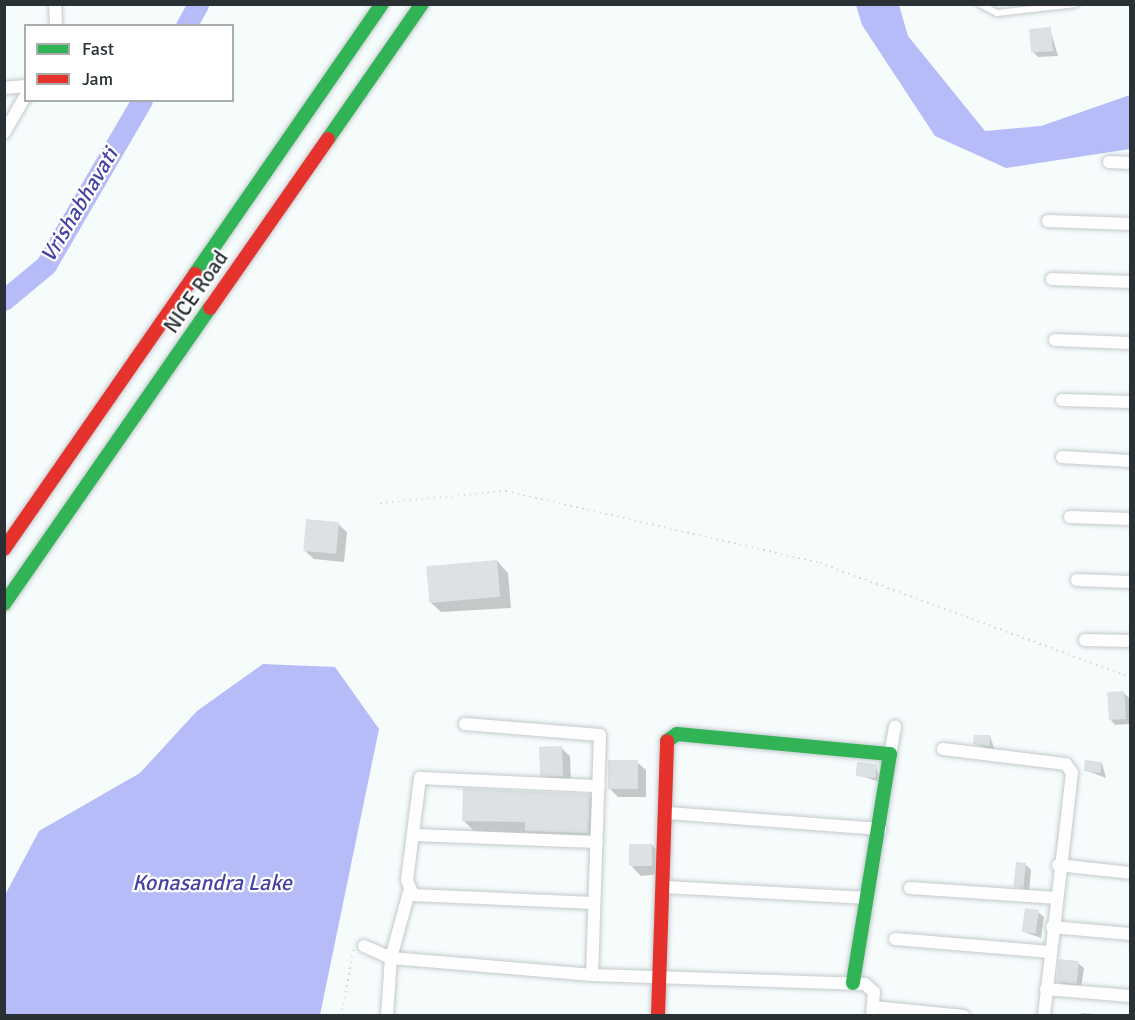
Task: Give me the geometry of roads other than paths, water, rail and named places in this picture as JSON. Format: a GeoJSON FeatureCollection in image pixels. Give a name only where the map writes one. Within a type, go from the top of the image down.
{"type":"FeatureCollection","features":[{"type":"Feature","properties":{"kind":"main road","name":"NICE Road"},"geometry":{"type":"LineString","coordinates":[[4,549],[382,4]]}},
{"type":"Feature","properties":{"kind":"main road","name":"NICE Road"},"geometry":{"type":"LineString","coordinates":[[4,604],[422,4]]}},
{"type":"Feature","properties":{"kind":"main road"},"geometry":{"type":"LineString","coordinates":[[658,1016],[668,813],[667,740],[672,735],[890,755],[880,829],[853,983]]}},
{"type":"Feature","properties":{"kind":"street"},"geometry":{"type":"LineString","coordinates":[[55,4],[56,24]]}},
{"type":"Feature","properties":{"kind":"street"},"geometry":{"type":"LineString","coordinates":[[4,88],[24,86]]}},
{"type":"Feature","properties":{"kind":"street"},"geometry":{"type":"LineString","coordinates":[[4,133],[24,98]]}},
{"type":"Feature","properties":{"kind":"street"},"geometry":{"type":"LineString","coordinates":[[1109,162],[1131,163]]}},
{"type":"Feature","properties":{"kind":"street"},"geometry":{"type":"LineString","coordinates":[[1047,221],[1131,224]]}},
{"type":"Feature","properties":{"kind":"street"},"geometry":{"type":"LineString","coordinates":[[1052,279],[1131,282]]}},
{"type":"Feature","properties":{"kind":"street"},"geometry":{"type":"LineString","coordinates":[[1055,340],[1131,343]]}},
{"type":"Feature","properties":{"kind":"street"},"geometry":{"type":"LineString","coordinates":[[1062,399],[1131,402]]}},
{"type":"Feature","properties":{"kind":"street"},"geometry":{"type":"LineString","coordinates":[[1062,457],[1131,460]]}},
{"type":"Feature","properties":{"kind":"street"},"geometry":{"type":"LineString","coordinates":[[1070,517],[1131,519]]}},
{"type":"Feature","properties":{"kind":"street"},"geometry":{"type":"LineString","coordinates":[[1077,580],[1131,582]]}},
{"type":"Feature","properties":{"kind":"street"},"geometry":{"type":"LineString","coordinates":[[1085,640],[1131,641]]}},
{"type":"Feature","properties":{"kind":"street"},"geometry":{"type":"LineString","coordinates":[[465,724],[598,733],[602,740],[592,975]]}},
{"type":"Feature","properties":{"kind":"street"},"geometry":{"type":"LineString","coordinates":[[890,755],[895,726]]}},
{"type":"Feature","properties":{"kind":"street"},"geometry":{"type":"LineString","coordinates":[[943,749],[1070,767],[1073,780],[1058,865],[1044,1016]]}},
{"type":"Feature","properties":{"kind":"street"},"geometry":{"type":"LineString","coordinates":[[387,1016],[391,958],[409,892],[420,778],[599,786]]}},
{"type":"Feature","properties":{"kind":"street"},"geometry":{"type":"LineString","coordinates":[[668,813],[880,829]]}},
{"type":"Feature","properties":{"kind":"street"},"geometry":{"type":"LineString","coordinates":[[414,835],[597,842]]}},
{"type":"Feature","properties":{"kind":"street"},"geometry":{"type":"LineString","coordinates":[[1058,865],[1131,873]]}},
{"type":"Feature","properties":{"kind":"street"},"geometry":{"type":"LineString","coordinates":[[665,887],[868,898]]}},
{"type":"Feature","properties":{"kind":"street"},"geometry":{"type":"LineString","coordinates":[[910,888],[1054,898]]}},
{"type":"Feature","properties":{"kind":"street"},"geometry":{"type":"LineString","coordinates":[[409,892],[594,903]]}},
{"type":"Feature","properties":{"kind":"street"},"geometry":{"type":"LineString","coordinates":[[1052,927],[1131,934]]}},
{"type":"Feature","properties":{"kind":"street"},"geometry":{"type":"LineString","coordinates":[[895,939],[1050,952]]}},
{"type":"Feature","properties":{"kind":"street"},"geometry":{"type":"LineString","coordinates":[[364,946],[391,958],[592,975],[660,980],[853,983],[871,987],[872,1011],[964,1016]]}},
{"type":"Feature","properties":{"kind":"street"},"geometry":{"type":"LineString","coordinates":[[1046,989],[1131,996]]}},
{"type":"Feature","properties":{"kind":"lane"},"geometry":{"type":"LineString","coordinates":[[981,4],[997,13],[1075,4]]}},
{"type":"Feature","properties":{"kind":"water"},"geometry":{"type":"Polygon","coordinates":[[[856,5],[899,5],[908,36],[985,131],[1041,126],[1130,95],[1130,149],[1006,168],[935,136],[862,25],[856,5]]]}},
{"type":"Feature","properties":{"kind":"water","name":"Konasandra Lake"},"geometry":{"type":"Polygon","coordinates":[[[263,664],[335,667],[379,729],[320,1015],[5,1015],[5,895],[39,831],[140,773],[197,711],[263,664]]]}},
{"type":"Feature","properties":{"kind":"waterway","name":"Vrishabhavati"},"geometry":{"type":"LineString","coordinates":[[187,24],[198,4]]}},
{"type":"Feature","properties":{"kind":"waterway","name":"Vrishabhavati"},"geometry":{"type":"LineString","coordinates":[[4,300],[46,265],[141,102]]}}]}
